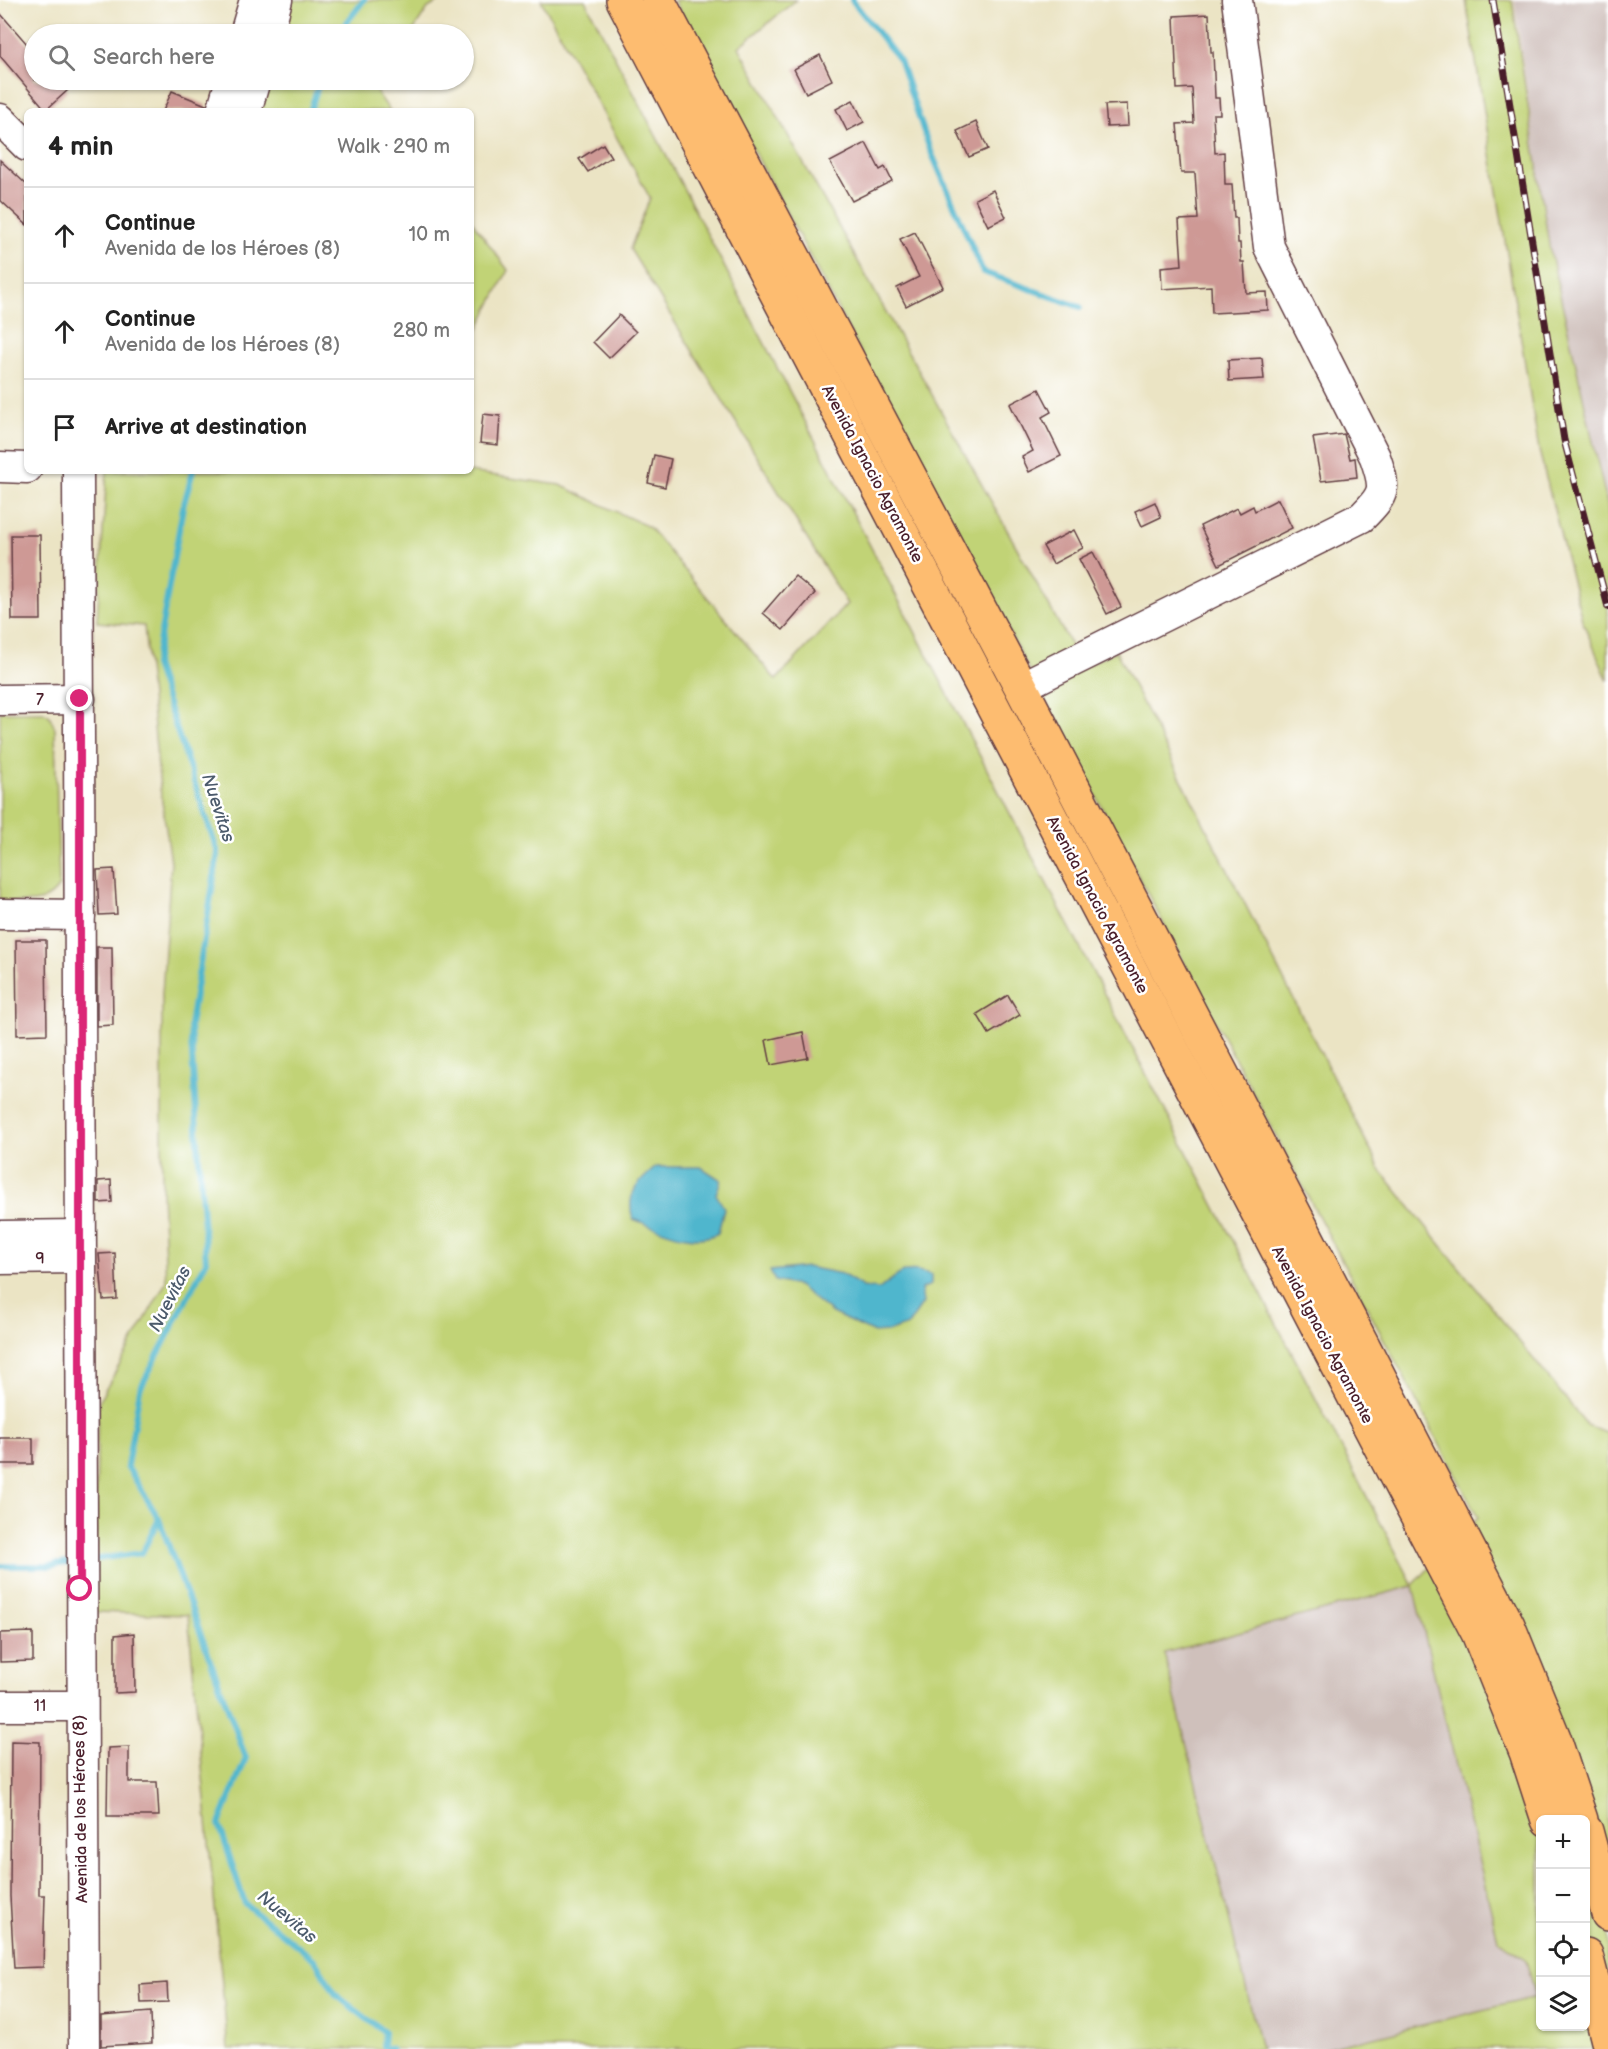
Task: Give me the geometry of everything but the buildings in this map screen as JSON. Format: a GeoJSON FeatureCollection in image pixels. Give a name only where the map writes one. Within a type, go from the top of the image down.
{"type":"FeatureCollection","features":[{"type":"Feature","properties":{"kind":"main road","name":"Avenida Ignacio Agramonte"},"geometry":{"type":"LineString","coordinates":[[623,0],[1478,1633],[1526,1752],[1546,1815]]}},
{"type":"Feature","properties":{"kind":"main road","name":"Avenida Ignacio Agramonte"},"geometry":{"type":"LineString","coordinates":[[658,0],[1021,687],[1508,1625],[1554,1738],[1579,1815]]}},
{"type":"Feature","properties":{"kind":"main road"},"geometry":{"type":"LineString","coordinates":[[1590,1847],[1608,1914]]}},
{"type":"Feature","properties":{"kind":"main road"},"geometry":{"type":"LineString","coordinates":[[1590,1970],[1608,2041]]}},
{"type":"Feature","properties":{"kind":"street"},"geometry":{"type":"LineString","coordinates":[[247,24],[255,0]]}},
{"type":"Feature","properties":{"kind":"street"},"geometry":{"type":"LineString","coordinates":[[270,24],[277,0]]}},
{"type":"Feature","properties":{"kind":"street"},"geometry":{"type":"LineString","coordinates":[[1021,687],[1362,517],[1380,499],[1383,480],[1376,457],[1269,247],[1237,0]]}},
{"type":"Feature","properties":{"kind":"street"},"geometry":{"type":"LineString","coordinates":[[223,108],[228,90]]}},
{"type":"Feature","properties":{"kind":"street"},"geometry":{"type":"LineString","coordinates":[[247,108],[252,90]]}},
{"type":"Feature","properties":{"kind":"street"},"geometry":{"type":"LineString","coordinates":[[0,119],[24,143]]}},
{"type":"Feature","properties":{"kind":"street"},"geometry":{"type":"LineString","coordinates":[[0,467],[24,468]]}},
{"type":"Feature","properties":{"kind":"street","name":"Avenida de los Héroes (8)"},"geometry":{"type":"LineString","coordinates":[[78,474],[80,1563],[84,2049]]}},
{"type":"Feature","properties":{"kind":"street","name":"7"},"geometry":{"type":"LineString","coordinates":[[0,700],[80,699]]}},
{"type":"Feature","properties":{"kind":"street"},"geometry":{"type":"LineString","coordinates":[[0,914],[80,915]]}},
{"type":"Feature","properties":{"kind":"street","name":"9"},"geometry":{"type":"LineString","coordinates":[[0,1236],[80,1247]]}},
{"type":"Feature","properties":{"kind":"street","name":"9"},"geometry":{"type":"LineString","coordinates":[[0,1259],[80,1247]]}},
{"type":"Feature","properties":{"kind":"street","name":"11"},"geometry":{"type":"LineString","coordinates":[[0,1706],[81,1706]]}},
{"type":"Feature","properties":{"kind":"shaded area"},"geometry":{"type":"Polygon","coordinates":[[[1514,0],[1608,0],[1608,508],[1549,245],[1514,0]]]}},
{"type":"Feature","properties":{"kind":"shaded area"},"geometry":{"type":"Polygon","coordinates":[[[1413,1586],[1498,1940],[1526,1960],[1536,1997],[1325,2049],[1261,2049],[1164,1652],[1413,1586]]]}},
{"type":"Feature","properties":{"kind":"green space"},"geometry":{"type":"Polygon","coordinates":[[[289,0],[442,0],[428,8],[418,24],[282,24],[289,0]]]}},
{"type":"Feature","properties":{"kind":"green space"},"geometry":{"type":"Polygon","coordinates":[[[541,0],[585,0],[1413,1585],[1478,1517],[674,0],[796,0],[739,47],[1083,667],[1116,651],[1381,1171],[1587,1425],[1608,1434],[1608,2049],[1325,2049],[1536,1997],[1526,1960],[1498,1940],[1413,1586],[1164,1653],[1261,2049],[228,2049],[188,1615],[94,1612],[98,1403],[166,1282],[162,1193],[162,994],[171,862],[160,788],[144,626],[97,622],[107,474],[474,473],[560,485],[649,527],[776,680],[847,604],[630,249],[650,198],[541,0]]]}},
{"type":"Feature","properties":{"kind":"green space"},"geometry":{"type":"Polygon","coordinates":[[[1466,0],[1512,0],[1549,245],[1608,508],[1608,681],[1582,620],[1539,450],[1466,0]]]}},
{"type":"Feature","properties":{"kind":"green space"},"geometry":{"type":"Polygon","coordinates":[[[262,90],[379,90],[377,93],[388,108],[257,108],[262,90]]]}},
{"type":"Feature","properties":{"kind":"green space"},"geometry":{"type":"Polygon","coordinates":[[[474,224],[508,270],[474,337],[474,224]]]}},
{"type":"Feature","properties":{"kind":"green space"},"geometry":{"type":"Polygon","coordinates":[[[0,712],[43,712],[49,715],[55,728],[59,886],[47,898],[33,902],[0,902],[0,712]]]}},
{"type":"Feature","properties":{"kind":"water"},"geometry":{"type":"Polygon","coordinates":[[[656,1167],[701,1167],[721,1180],[716,1194],[724,1208],[718,1233],[708,1237],[686,1237],[633,1219],[631,1202],[635,1189],[656,1167]]]}},
{"type":"Feature","properties":{"kind":"water"},"geometry":{"type":"Polygon","coordinates":[[[807,1267],[842,1274],[863,1287],[879,1289],[903,1272],[915,1270],[931,1275],[931,1285],[921,1289],[923,1303],[908,1325],[887,1332],[874,1333],[832,1313],[798,1286],[775,1281],[770,1271],[807,1267]]]}},
{"type":"Feature","properties":{"kind":"waterway","name":"Nuevitas"},"geometry":{"type":"LineString","coordinates":[[346,24],[364,0]]}},
{"type":"Feature","properties":{"kind":"waterway"},"geometry":{"type":"LineString","coordinates":[[852,0],[900,61],[929,147],[983,272],[1080,307]]}},
{"type":"Feature","properties":{"kind":"waterway","name":"Nuevitas"},"geometry":{"type":"LineString","coordinates":[[311,108],[317,90]]}},
{"type":"Feature","properties":{"kind":"waterway","name":"Nuevitas"},"geometry":{"type":"LineString","coordinates":[[192,474],[183,507],[155,665],[218,853],[190,1025],[206,1262],[140,1389],[127,1466],[159,1519],[246,1758],[219,1824],[245,1904],[315,1960],[336,1995],[384,2032],[383,2046],[391,2049]]}},
{"type":"Feature","properties":{"kind":"waterway"},"geometry":{"type":"LineString","coordinates":[[90,1560],[142,1553],[159,1519]]}},
{"type":"Feature","properties":{"kind":"waterway"},"geometry":{"type":"LineString","coordinates":[[0,1566],[47,1566],[74,1562]]}},
{"type":"Feature","properties":{"kind":"railway"},"geometry":{"type":"LineString","coordinates":[[1493,0],[1564,440],[1608,607]]}},
{"type":"Feature","properties":{"kind":"route"},"geometry":{"type":"LineString","coordinates":[[80,699],[80,1589]]}}]}
